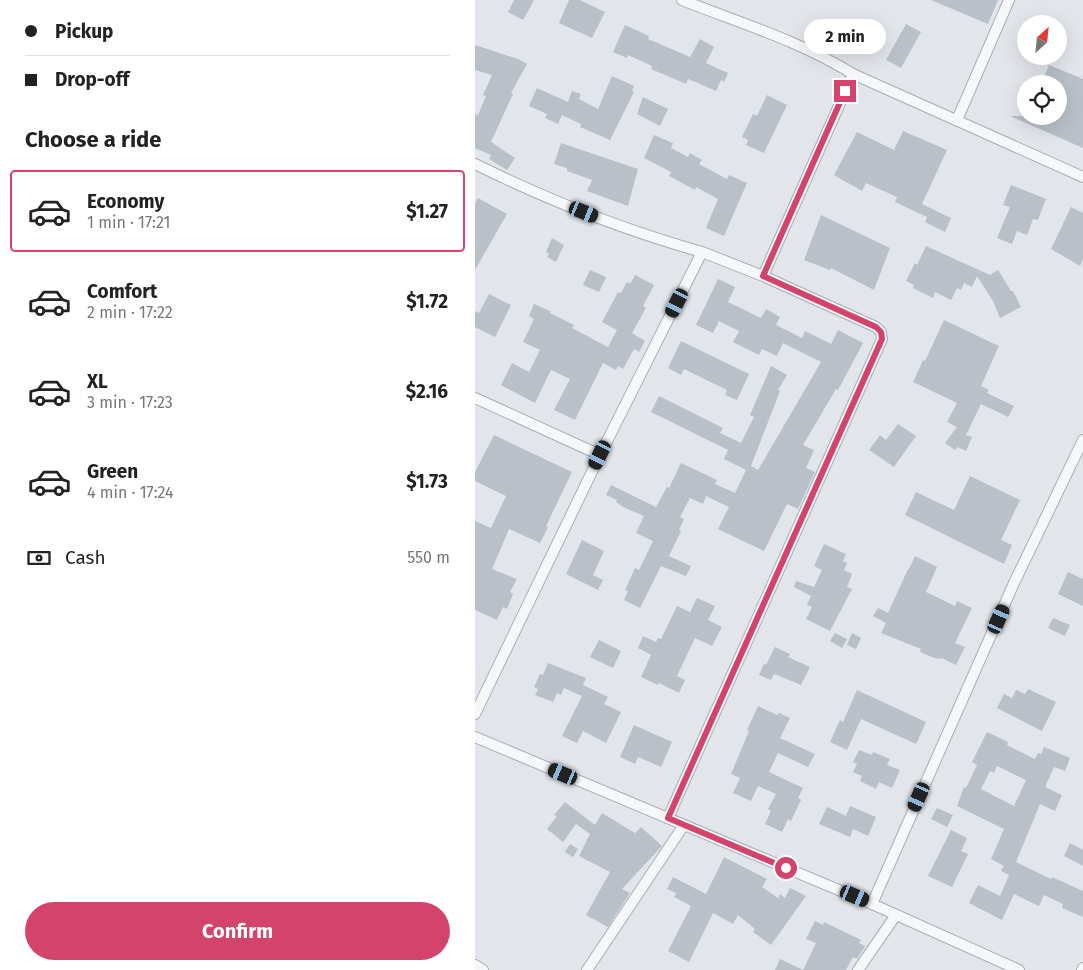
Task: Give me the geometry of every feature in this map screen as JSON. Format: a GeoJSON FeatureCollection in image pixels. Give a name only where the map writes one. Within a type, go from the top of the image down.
{"type":"FeatureCollection","features":[{"type":"Feature","properties":{"kind":"street"},"geometry":{"type":"LineString","coordinates":[[682,0],[697,3],[805,48],[853,74],[1083,177]]}},
{"type":"Feature","properties":{"kind":"street"},"geometry":{"type":"LineString","coordinates":[[957,120],[1009,0]]}},
{"type":"Feature","properties":{"kind":"street"},"geometry":{"type":"LineString","coordinates":[[763,276],[853,74]]}},
{"type":"Feature","properties":{"kind":"street"},"geometry":{"type":"LineString","coordinates":[[475,164],[602,220],[653,238],[702,252],[763,276],[876,327],[881,332],[882,339],[668,818]]}},
{"type":"Feature","properties":{"kind":"street"},"geometry":{"type":"LineString","coordinates":[[475,714],[600,455],[702,252]]}},
{"type":"Feature","properties":{"kind":"street"},"geometry":{"type":"LineString","coordinates":[[475,398],[600,455]]}},
{"type":"Feature","properties":{"kind":"street"},"geometry":{"type":"LineString","coordinates":[[872,904],[1014,583],[1083,440]]}},
{"type":"Feature","properties":{"kind":"street"},"geometry":{"type":"LineString","coordinates":[[475,737],[872,904],[1019,970]]}},
{"type":"Feature","properties":{"kind":"street"},"geometry":{"type":"LineString","coordinates":[[587,970],[684,825]]}},
{"type":"Feature","properties":{"kind":"street"},"geometry":{"type":"LineString","coordinates":[[858,970],[896,915]]}},
{"type":"Feature","properties":{"kind":"street"},"geometry":{"type":"LineString","coordinates":[[475,965],[483,970]]}},
{"type":"Feature","properties":{"kind":"building"},"geometry":{"type":"Polygon","coordinates":[[[514,0],[534,0],[523,20],[508,12],[514,0]]]}},
{"type":"Feature","properties":{"kind":"building"},"geometry":{"type":"Polygon","coordinates":[[[569,0],[580,0],[605,12],[592,38],[559,23],[569,0]]]}},
{"type":"Feature","properties":{"kind":"building"},"geometry":{"type":"Polygon","coordinates":[[[931,0],[998,0],[988,24],[931,0]]]}},
{"type":"Feature","properties":{"kind":"building"},"geometry":{"type":"Polygon","coordinates":[[[906,24],[921,32],[901,68],[886,60],[906,24]]]}},
{"type":"Feature","properties":{"kind":"building"},"geometry":{"type":"Polygon","coordinates":[[[625,25],[649,36],[648,39],[690,57],[700,39],[714,47],[706,63],[728,73],[724,82],[721,80],[716,91],[688,79],[686,84],[651,69],[652,66],[628,55],[627,58],[613,52],[625,25]]]}},
{"type":"Feature","properties":{"kind":"building"},"geometry":{"type":"Polygon","coordinates":[[[475,45],[518,59],[527,64],[511,93],[513,94],[491,142],[515,158],[507,170],[489,159],[491,155],[475,148],[475,114],[478,115],[486,96],[483,95],[492,75],[475,70],[475,45]]]}},
{"type":"Feature","properties":{"kind":"building"},"geometry":{"type":"Polygon","coordinates":[[[1049,65],[1083,79],[1083,148],[1031,125],[1067,125],[1067,75],[1045,75],[1049,65]]]}},
{"type":"Feature","properties":{"kind":"building"},"geometry":{"type":"Polygon","coordinates":[[[612,76],[634,86],[632,91],[634,92],[610,140],[580,127],[581,124],[562,115],[558,124],[545,118],[547,114],[529,106],[537,88],[568,102],[572,91],[581,94],[579,99],[598,109],[612,76]]]}},
{"type":"Feature","properties":{"kind":"building"},"geometry":{"type":"Polygon","coordinates":[[[767,95],[787,105],[764,153],[746,145],[748,140],[742,137],[753,114],[757,116],[767,95]]]}},
{"type":"Feature","properties":{"kind":"building"},"geometry":{"type":"Polygon","coordinates":[[[643,97],[668,109],[660,126],[637,114],[643,97]]]}},
{"type":"Feature","properties":{"kind":"building"},"geometry":{"type":"Polygon","coordinates":[[[903,131],[947,150],[922,204],[951,218],[945,232],[925,222],[927,217],[895,202],[897,197],[866,183],[862,191],[834,175],[857,132],[894,150],[903,131]]]}},
{"type":"Feature","properties":{"kind":"building"},"geometry":{"type":"Polygon","coordinates":[[[654,135],[673,143],[671,148],[688,157],[690,153],[702,160],[699,164],[727,179],[729,175],[747,183],[724,236],[706,228],[718,199],[696,187],[695,190],[669,176],[671,172],[644,158],[654,135]]]}},
{"type":"Feature","properties":{"kind":"building"},"geometry":{"type":"Polygon","coordinates":[[[561,143],[638,169],[628,206],[587,191],[592,180],[554,164],[561,143]]]}},
{"type":"Feature","properties":{"kind":"building"},"geometry":{"type":"Polygon","coordinates":[[[1011,185],[1046,199],[1038,220],[1033,219],[1027,235],[1017,231],[1012,244],[997,238],[1010,207],[1003,205],[1011,185]]]}},
{"type":"Feature","properties":{"kind":"building"},"geometry":{"type":"Polygon","coordinates":[[[478,198],[507,214],[475,270],[475,203],[478,198]]]}},
{"type":"Feature","properties":{"kind":"building"},"geometry":{"type":"Polygon","coordinates":[[[1071,207],[1083,213],[1083,259],[1080,266],[1051,249],[1071,207]]]}},
{"type":"Feature","properties":{"kind":"building"},"geometry":{"type":"Polygon","coordinates":[[[821,215],[890,248],[874,290],[831,268],[830,270],[804,260],[821,215]]]}},
{"type":"Feature","properties":{"kind":"building"},"geometry":{"type":"Polygon","coordinates":[[[552,238],[564,245],[556,262],[547,257],[549,254],[546,252],[552,238]]]}},
{"type":"Feature","properties":{"kind":"building"},"geometry":{"type":"Polygon","coordinates":[[[926,246],[990,275],[998,270],[1011,291],[1013,291],[1021,307],[1000,318],[993,301],[977,276],[972,287],[964,283],[961,290],[957,288],[951,300],[935,292],[933,298],[913,288],[914,285],[906,281],[915,263],[917,265],[926,246]]]}},
{"type":"Feature","properties":{"kind":"building"},"geometry":{"type":"Polygon","coordinates":[[[590,270],[606,277],[599,292],[583,285],[590,270]]]}},
{"type":"Feature","properties":{"kind":"building"},"geometry":{"type":"Polygon","coordinates":[[[635,275],[654,285],[643,306],[646,308],[632,333],[645,341],[639,352],[634,349],[623,369],[618,366],[616,370],[603,363],[575,420],[554,410],[570,379],[551,370],[535,403],[501,385],[512,363],[529,372],[540,350],[523,342],[534,319],[529,316],[534,304],[550,311],[550,313],[574,325],[572,328],[608,347],[617,330],[602,322],[618,292],[621,293],[627,282],[630,284],[635,275]]]}},
{"type":"Feature","properties":{"kind":"building"},"geometry":{"type":"Polygon","coordinates":[[[718,279],[735,287],[728,302],[761,318],[766,309],[780,317],[776,325],[802,338],[805,331],[831,344],[838,330],[863,343],[838,390],[836,389],[803,445],[814,450],[806,468],[815,472],[798,509],[787,504],[764,551],[718,529],[729,507],[706,496],[703,504],[690,498],[680,517],[684,519],[679,530],[681,531],[669,556],[691,566],[686,576],[661,566],[640,608],[624,600],[628,591],[625,590],[635,568],[639,570],[653,541],[636,533],[644,516],[623,507],[616,502],[617,500],[606,495],[611,485],[656,507],[667,487],[669,488],[681,463],[717,480],[715,484],[735,493],[746,470],[724,459],[728,450],[651,412],[659,396],[723,428],[720,433],[741,443],[754,417],[750,415],[771,366],[787,375],[778,390],[780,391],[751,466],[758,470],[821,362],[783,343],[777,356],[762,349],[759,355],[733,342],[739,331],[719,321],[713,333],[696,325],[718,279]]]}},
{"type":"Feature","properties":{"kind":"building"},"geometry":{"type":"Polygon","coordinates":[[[489,294],[511,305],[495,337],[475,327],[475,311],[479,313],[489,294]]]}},
{"type":"Feature","properties":{"kind":"building"},"geometry":{"type":"Polygon","coordinates":[[[944,320],[999,346],[981,386],[989,390],[987,393],[1014,406],[1008,417],[981,404],[966,435],[972,437],[966,451],[957,447],[955,450],[945,443],[957,427],[947,422],[957,403],[913,382],[944,320]]]}},
{"type":"Feature","properties":{"kind":"building"},"geometry":{"type":"Polygon","coordinates":[[[681,341],[749,374],[737,400],[725,395],[727,390],[684,369],[681,375],[668,368],[681,341]]]}},
{"type":"Feature","properties":{"kind":"building"},"geometry":{"type":"Polygon","coordinates":[[[898,424],[916,436],[894,467],[869,450],[880,435],[886,440],[898,424]]]}},
{"type":"Feature","properties":{"kind":"building"},"geometry":{"type":"Polygon","coordinates":[[[494,435],[572,472],[546,526],[548,527],[540,543],[509,529],[492,569],[517,579],[510,592],[513,594],[507,609],[503,607],[497,620],[475,610],[475,521],[491,528],[506,496],[475,481],[475,472],[494,435]]]}},
{"type":"Feature","properties":{"kind":"building"},"geometry":{"type":"Polygon","coordinates":[[[970,476],[1020,500],[1001,540],[1012,545],[1004,564],[905,515],[916,492],[954,510],[970,476]]]}},
{"type":"Feature","properties":{"kind":"building"},"geometry":{"type":"Polygon","coordinates":[[[582,540],[604,551],[593,575],[603,580],[598,590],[566,574],[582,540]]]}},
{"type":"Feature","properties":{"kind":"building"},"geometry":{"type":"Polygon","coordinates":[[[824,544],[846,554],[843,561],[847,563],[844,570],[852,574],[847,587],[852,589],[830,631],[806,619],[812,607],[807,605],[811,596],[794,587],[796,581],[814,587],[822,570],[814,566],[824,544]]]}},
{"type":"Feature","properties":{"kind":"building"},"geometry":{"type":"Polygon","coordinates":[[[915,556],[937,567],[926,592],[955,606],[957,601],[972,608],[955,643],[965,647],[956,665],[942,658],[937,659],[920,652],[921,649],[881,633],[886,623],[873,616],[878,608],[888,613],[915,556]]]}},
{"type":"Feature","properties":{"kind":"building"},"geometry":{"type":"Polygon","coordinates":[[[1068,572],[1083,579],[1083,606],[1058,594],[1068,572]]]}},
{"type":"Feature","properties":{"kind":"building"},"geometry":{"type":"Polygon","coordinates":[[[697,598],[715,606],[708,620],[722,627],[712,646],[695,638],[677,676],[685,680],[679,693],[641,677],[651,655],[638,648],[643,636],[656,642],[658,638],[661,639],[677,606],[690,612],[697,598]]]}},
{"type":"Feature","properties":{"kind":"building"},"geometry":{"type":"Polygon","coordinates":[[[1053,618],[1070,625],[1065,636],[1048,628],[1053,618]]]}},
{"type":"Feature","properties":{"kind":"building"},"geometry":{"type":"Polygon","coordinates":[[[835,633],[847,639],[842,648],[830,641],[835,633]]]}},
{"type":"Feature","properties":{"kind":"building"},"geometry":{"type":"Polygon","coordinates":[[[852,633],[861,638],[856,649],[847,645],[852,633]]]}},
{"type":"Feature","properties":{"kind":"building"},"geometry":{"type":"Polygon","coordinates":[[[599,640],[621,651],[613,668],[590,657],[599,640]]]}},
{"type":"Feature","properties":{"kind":"building"},"geometry":{"type":"Polygon","coordinates":[[[775,647],[790,654],[788,657],[810,667],[801,685],[774,674],[771,680],[759,675],[775,647]]]}},
{"type":"Feature","properties":{"kind":"building"},"geometry":{"type":"Polygon","coordinates":[[[548,663],[586,678],[583,685],[608,697],[604,704],[621,712],[606,743],[583,731],[577,743],[562,736],[582,696],[564,688],[561,695],[557,693],[553,702],[535,695],[538,689],[534,687],[540,674],[543,675],[548,663]]]}},
{"type":"Feature","properties":{"kind":"building"},"geometry":{"type":"Polygon","coordinates":[[[1028,689],[1056,702],[1042,731],[997,708],[1004,694],[1012,698],[1016,690],[1025,694],[1028,689]]]}},
{"type":"Feature","properties":{"kind":"building"},"geometry":{"type":"Polygon","coordinates":[[[857,690],[926,722],[916,744],[861,719],[847,750],[830,742],[840,720],[843,722],[857,690]]]}},
{"type":"Feature","properties":{"kind":"building"},"geometry":{"type":"Polygon","coordinates":[[[758,706],[777,715],[779,713],[790,718],[780,738],[815,754],[808,767],[778,753],[769,772],[803,788],[798,798],[801,800],[791,821],[788,819],[782,832],[765,824],[771,811],[768,809],[776,794],[758,786],[751,801],[733,793],[740,778],[731,774],[758,706]]]}},
{"type":"Feature","properties":{"kind":"building"},"geometry":{"type":"Polygon","coordinates":[[[634,725],[672,742],[661,767],[638,757],[635,764],[620,757],[634,725]]]}},
{"type":"Feature","properties":{"kind":"building"},"geometry":{"type":"Polygon","coordinates":[[[987,732],[1008,742],[1007,745],[1035,759],[1038,753],[1041,754],[1044,747],[1070,758],[1065,771],[1054,767],[1045,787],[1062,795],[1055,811],[1040,804],[1016,862],[1051,879],[1052,877],[1083,891],[1083,917],[1062,908],[1063,904],[1044,895],[1039,906],[1014,894],[1002,920],[969,903],[978,885],[1000,896],[1009,875],[1001,871],[1004,866],[991,859],[1004,829],[957,806],[964,787],[966,788],[977,765],[972,762],[987,732]],[[997,766],[994,773],[990,771],[981,789],[1014,806],[1026,780],[997,766]]]}},
{"type":"Feature","properties":{"kind":"building"},"geometry":{"type":"Polygon","coordinates":[[[859,750],[872,755],[873,752],[890,759],[887,765],[900,770],[892,788],[879,782],[876,789],[860,781],[862,776],[853,772],[857,764],[853,762],[859,750]]]}},
{"type":"Feature","properties":{"kind":"building"},"geometry":{"type":"Polygon","coordinates":[[[565,802],[595,825],[602,813],[635,833],[641,827],[662,846],[622,889],[630,893],[608,927],[586,915],[610,872],[579,856],[590,834],[576,824],[563,842],[547,829],[557,816],[554,815],[565,802]]]}},
{"type":"Feature","properties":{"kind":"building"},"geometry":{"type":"Polygon","coordinates":[[[850,806],[876,817],[868,836],[853,829],[850,837],[819,824],[827,807],[846,816],[850,806]]]}},
{"type":"Feature","properties":{"kind":"building"},"geometry":{"type":"Polygon","coordinates":[[[937,808],[953,815],[947,827],[931,819],[937,808]]]}},
{"type":"Feature","properties":{"kind":"building"},"geometry":{"type":"Polygon","coordinates":[[[951,830],[967,838],[961,851],[968,854],[952,887],[928,876],[951,830]]]}},
{"type":"Feature","properties":{"kind":"building"},"geometry":{"type":"Polygon","coordinates":[[[1070,843],[1083,850],[1083,866],[1064,856],[1070,843]]]}},
{"type":"Feature","properties":{"kind":"building"},"geometry":{"type":"Polygon","coordinates":[[[570,844],[578,849],[573,857],[565,852],[570,844]]]}},
{"type":"Feature","properties":{"kind":"building"},"geometry":{"type":"Polygon","coordinates":[[[724,857],[767,879],[762,887],[778,898],[780,894],[785,898],[790,888],[806,896],[771,945],[753,932],[755,929],[738,915],[733,924],[713,913],[689,962],[668,951],[691,906],[674,897],[676,893],[667,889],[673,877],[706,894],[724,857]]]}},
{"type":"Feature","properties":{"kind":"building"},"geometry":{"type":"Polygon","coordinates":[[[815,921],[823,925],[824,922],[861,940],[859,943],[865,946],[857,959],[853,957],[846,970],[803,970],[816,943],[806,939],[815,921]]]}},
{"type":"Feature","properties":{"kind":"building"},"geometry":{"type":"Polygon","coordinates":[[[780,959],[803,970],[775,970],[780,959]]]}},
{"type":"Feature","properties":{"kind":"route"},"geometry":{"type":"LineString","coordinates":[[786,868],[668,818],[882,339],[881,332],[876,327],[763,276],[845,91]]}}]}
